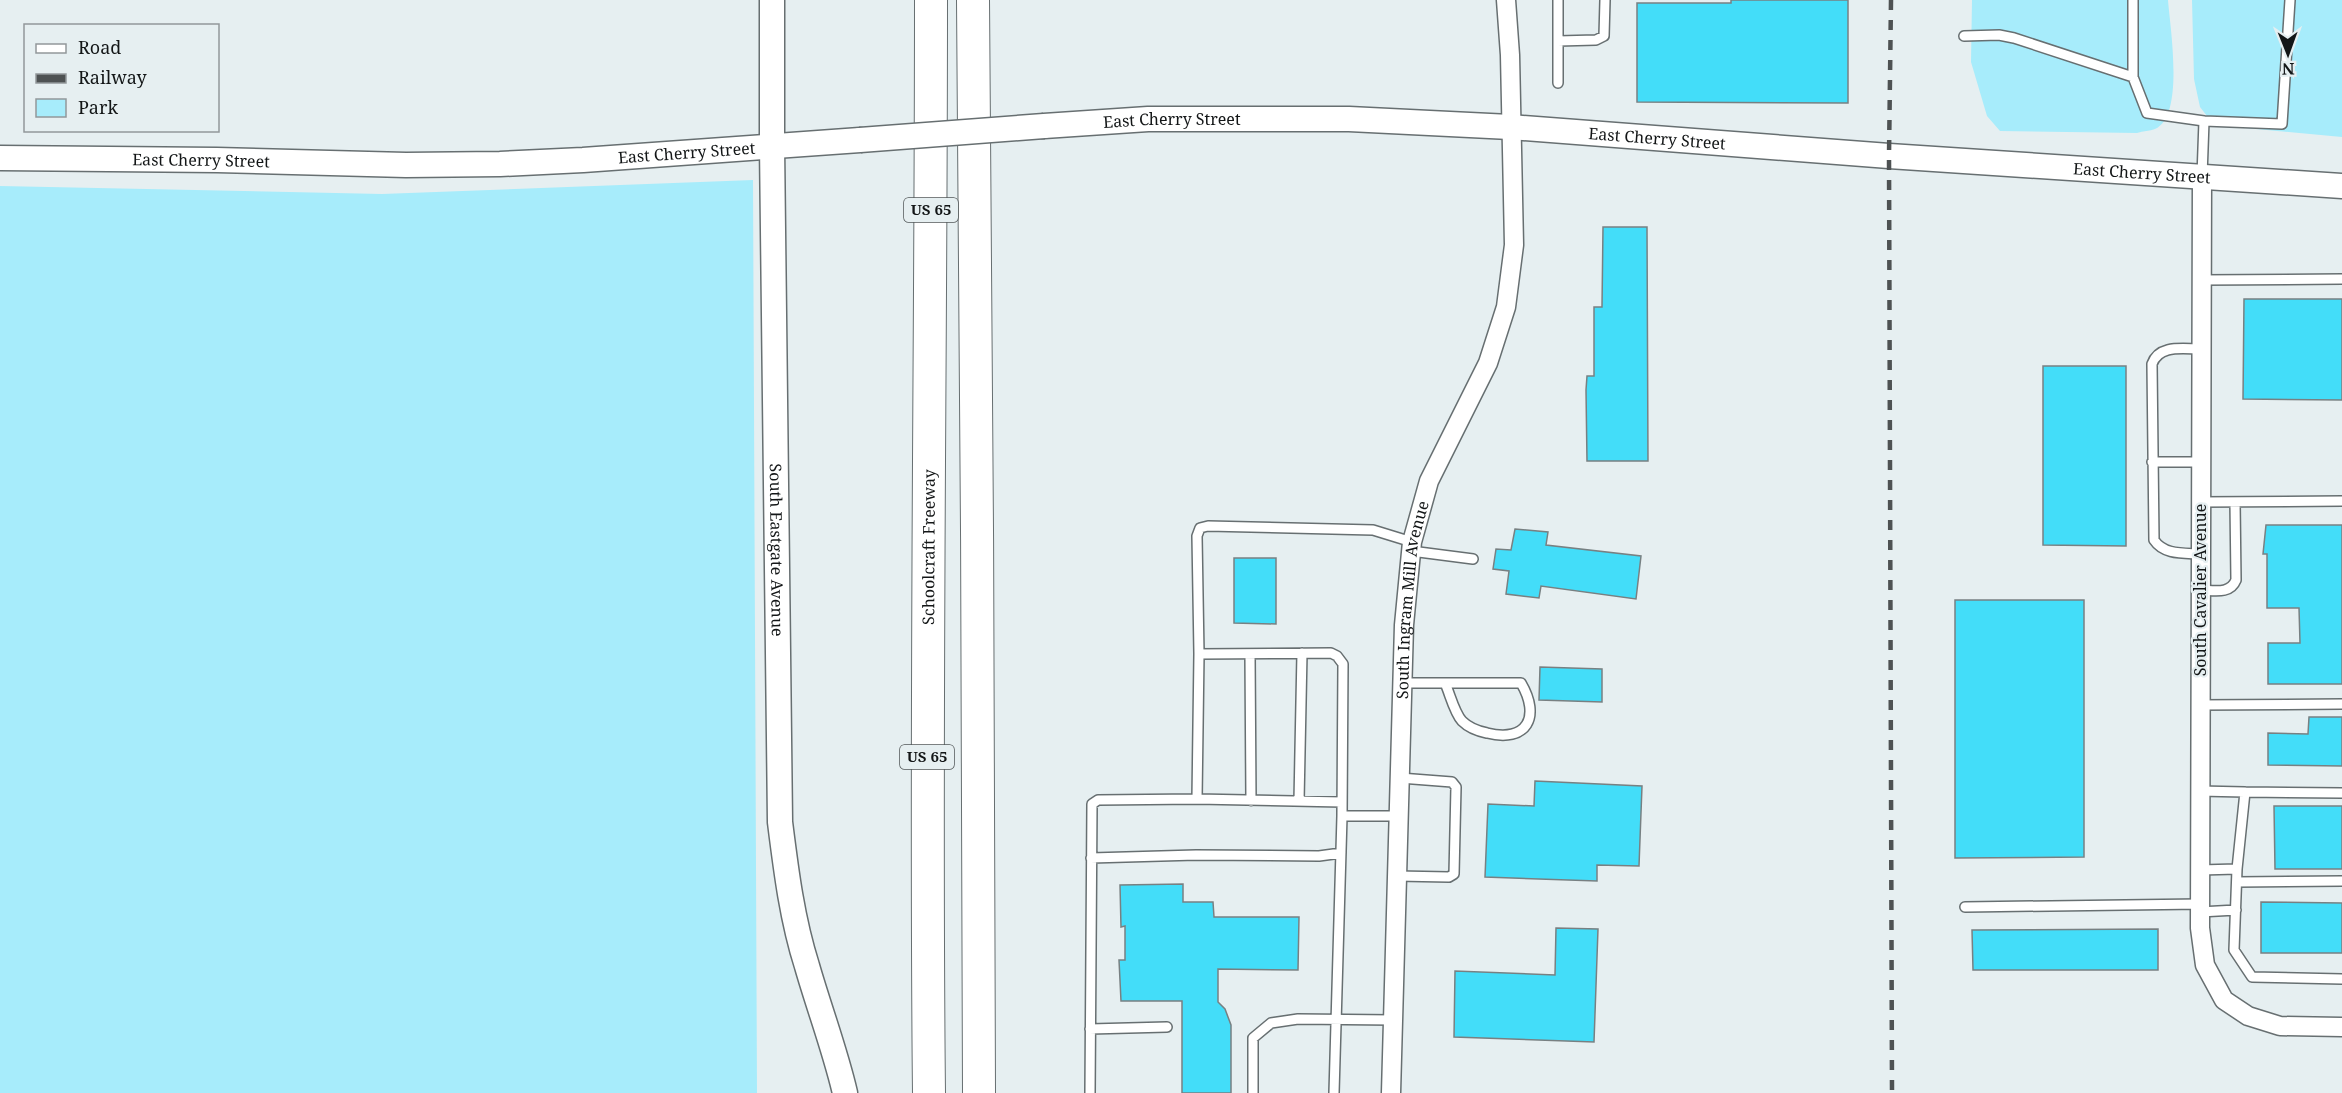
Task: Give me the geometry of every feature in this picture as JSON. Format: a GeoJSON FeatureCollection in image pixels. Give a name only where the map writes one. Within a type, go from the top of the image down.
{"type":"FeatureCollection","features":[{"type":"Feature","properties":{"kind":"highway","name":"Schoolcraft Freeway"},"geometry":{"type":"LineString","coordinates":[[929,1093],[927,592],[931,345],[931,0]]}},
{"type":"Feature","properties":{"kind":"highway","name":"US 65"},"geometry":{"type":"LineString","coordinates":[[974,0],[974,273],[979,544],[979,1093]]}},
{"type":"Feature","properties":{"kind":"street","name":"South Eastgate Avenue"},"geometry":{"type":"LineString","coordinates":[[772,0],[780,822],[793,914],[845,1093]]}},
{"type":"Feature","properties":{"kind":"street","name":"South Ingram Mill Avenue"},"geometry":{"type":"LineString","coordinates":[[1391,1093],[1404,625],[1411,546],[1428,481],[1488,363],[1506,307],[1514,245],[1506,0]]}},
{"type":"Feature","properties":{"kind":"street","name":"East Cherry Street"},"geometry":{"type":"LineString","coordinates":[[0,158],[406,165],[500,164],[1148,119],[1250,117],[1349,119],[1510,128],[2342,186]]}},
{"type":"Feature","properties":{"kind":"street","name":"South Cavalier Avenue"},"geometry":{"type":"LineString","coordinates":[[2202,176],[2199,791],[2200,928],[2205,965],[2224,1000],[2248,1016],[2280,1026],[2342,1027]]}},
{"type":"Feature","properties":{"kind":"lane"},"geometry":{"type":"LineString","coordinates":[[1558,0],[1558,83]]}},
{"type":"Feature","properties":{"kind":"lane"},"geometry":{"type":"LineString","coordinates":[[1558,40],[1596,40],[1604,36],[1605,0]]}},
{"type":"Feature","properties":{"kind":"lane"},"geometry":{"type":"LineString","coordinates":[[2133,0],[2133,77],[2147,113],[2204,121],[2282,124],[2290,0]]}},
{"type":"Feature","properties":{"kind":"lane"},"geometry":{"type":"LineString","coordinates":[[1964,36],[2007,37],[2032,43],[2133,77]]}},
{"type":"Feature","properties":{"kind":"lane"},"geometry":{"type":"LineString","coordinates":[[2202,176],[2204,121]]}},
{"type":"Feature","properties":{"kind":"lane"},"geometry":{"type":"LineString","coordinates":[[2201,280],[2342,279]]}},
{"type":"Feature","properties":{"kind":"lane"},"geometry":{"type":"LineString","coordinates":[[2200,554],[2164,550],[2154,540],[2152,364],[2155,357],[2166,350],[2201,349]]}},
{"type":"Feature","properties":{"kind":"lane"},"geometry":{"type":"LineString","coordinates":[[2152,462],[2200,462]]}},
{"type":"Feature","properties":{"kind":"lane"},"geometry":{"type":"LineString","coordinates":[[2200,502],[2342,501]]}},
{"type":"Feature","properties":{"kind":"lane"},"geometry":{"type":"LineString","coordinates":[[2200,590],[2226,590],[2234,586],[2236,580],[2235,502]]}},
{"type":"Feature","properties":{"kind":"lane"},"geometry":{"type":"LineString","coordinates":[[1197,800],[1199,654],[1197,536],[1200,528],[1209,526],[1373,530],[1411,546],[1473,559]]}},
{"type":"Feature","properties":{"kind":"lane"},"geometry":{"type":"LineString","coordinates":[[1299,801],[1302,653]]}},
{"type":"Feature","properties":{"kind":"lane"},"geometry":{"type":"LineString","coordinates":[[1199,654],[1331,653],[1337,656],[1343,664],[1342,816],[1334,1093]]}},
{"type":"Feature","properties":{"kind":"lane"},"geometry":{"type":"LineString","coordinates":[[1250,654],[1251,801]]}},
{"type":"Feature","properties":{"kind":"lane"},"geometry":{"type":"LineString","coordinates":[[1402,683],[1445,683],[1521,683],[1527,694],[1531,713],[1528,725],[1521,732],[1509,735],[1496,735],[1474,730],[1461,720],[1445,683]]}},
{"type":"Feature","properties":{"kind":"lane"},"geometry":{"type":"LineString","coordinates":[[2199,705],[2342,704]]}},
{"type":"Feature","properties":{"kind":"lane"},"geometry":{"type":"LineString","coordinates":[[1397,876],[1449,877],[1454,874],[1456,787],[1452,782],[1400,778]]}},
{"type":"Feature","properties":{"kind":"lane"},"geometry":{"type":"LineString","coordinates":[[2199,791],[2342,793]]}},
{"type":"Feature","properties":{"kind":"lane"},"geometry":{"type":"LineString","coordinates":[[2245,792],[2234,950],[2252,977],[2342,979]]}},
{"type":"Feature","properties":{"kind":"lane"},"geometry":{"type":"LineString","coordinates":[[1090,1093],[1092,804],[1098,800],[1342,802]]}},
{"type":"Feature","properties":{"kind":"lane"},"geometry":{"type":"LineString","coordinates":[[1342,816],[1399,816]]}},
{"type":"Feature","properties":{"kind":"lane"},"geometry":{"type":"LineString","coordinates":[[1091,858],[1341,854]]}},
{"type":"Feature","properties":{"kind":"lane"},"geometry":{"type":"LineString","coordinates":[[2200,870],[2238,869]]}},
{"type":"Feature","properties":{"kind":"lane"},"geometry":{"type":"LineString","coordinates":[[2238,882],[2342,881]]}},
{"type":"Feature","properties":{"kind":"lane"},"geometry":{"type":"LineString","coordinates":[[1965,907],[2236,910]]}},
{"type":"Feature","properties":{"kind":"lane"},"geometry":{"type":"LineString","coordinates":[[1253,1093],[1253,1038],[1270,1023],[1298,1019],[1393,1020]]}},
{"type":"Feature","properties":{"kind":"lane"},"geometry":{"type":"LineString","coordinates":[[1090,1029],[1167,1028]]}},
{"type":"Feature","properties":{"kind":"green space"},"geometry":{"type":"Polygon","coordinates":[[[1972,0],[2168,0],[2173,49],[2173,90],[2170,107],[2164,121],[2155,129],[2137,133],[2000,131],[1987,116],[1971,62],[1972,0]]]}},
{"type":"Feature","properties":{"kind":"green space"},"geometry":{"type":"Polygon","coordinates":[[[2192,0],[2342,0],[2342,137],[2214,125],[2200,107],[2194,79],[2192,0]]]}},
{"type":"Feature","properties":{"kind":"green space"},"geometry":{"type":"Polygon","coordinates":[[[753,180],[757,1093],[0,1093],[0,186],[382,194],[753,180]]]}},
{"type":"Feature","properties":{"kind":"building"},"geometry":{"type":"Polygon","coordinates":[[[1731,0],[1848,0],[1848,103],[1637,102],[1637,3],[1731,3],[1731,0]]]}},
{"type":"Feature","properties":{"kind":"building"},"geometry":{"type":"Polygon","coordinates":[[[1603,227],[1647,227],[1648,461],[1587,461],[1586,390],[1587,376],[1594,376],[1594,307],[1602,307],[1603,227]]]}},
{"type":"Feature","properties":{"kind":"building"},"geometry":{"type":"Polygon","coordinates":[[[2244,299],[2342,299],[2342,400],[2243,399],[2244,299]]]}},
{"type":"Feature","properties":{"kind":"building"},"geometry":{"type":"Polygon","coordinates":[[[2043,366],[2126,366],[2126,546],[2043,545],[2043,366]]]}},
{"type":"Feature","properties":{"kind":"building"},"geometry":{"type":"Polygon","coordinates":[[[2266,525],[2342,525],[2342,684],[2268,684],[2268,643],[2300,643],[2299,608],[2267,608],[2267,554],[2263,554],[2266,525]]]}},
{"type":"Feature","properties":{"kind":"building"},"geometry":{"type":"Polygon","coordinates":[[[1515,529],[1548,532],[1546,545],[1641,556],[1636,599],[1541,586],[1539,598],[1506,594],[1509,571],[1493,569],[1496,549],[1511,550],[1515,529]]]}},
{"type":"Feature","properties":{"kind":"building"},"geometry":{"type":"Polygon","coordinates":[[[1234,558],[1276,558],[1276,624],[1234,623],[1234,558]]]}},
{"type":"Feature","properties":{"kind":"building"},"geometry":{"type":"Polygon","coordinates":[[[1955,600],[2084,600],[2084,857],[1955,858],[1955,600]]]}},
{"type":"Feature","properties":{"kind":"building"},"geometry":{"type":"Polygon","coordinates":[[[1540,667],[1602,669],[1602,702],[1539,700],[1540,667]]]}},
{"type":"Feature","properties":{"kind":"building"},"geometry":{"type":"Polygon","coordinates":[[[2309,717],[2342,717],[2342,766],[2268,765],[2268,733],[2308,734],[2309,717]]]}},
{"type":"Feature","properties":{"kind":"building"},"geometry":{"type":"Polygon","coordinates":[[[1535,781],[1642,786],[1639,866],[1597,865],[1597,881],[1485,877],[1488,804],[1534,806],[1535,781]]]}},
{"type":"Feature","properties":{"kind":"building"},"geometry":{"type":"Polygon","coordinates":[[[2274,806],[2342,806],[2342,869],[2275,869],[2274,806]]]}},
{"type":"Feature","properties":{"kind":"building"},"geometry":{"type":"Polygon","coordinates":[[[1183,884],[1183,902],[1213,902],[1214,917],[1299,917],[1298,970],[1218,969],[1218,1002],[1225,1009],[1231,1025],[1231,1093],[1182,1093],[1182,1001],[1121,1001],[1119,960],[1125,960],[1125,926],[1121,927],[1120,885],[1183,884]]]}},
{"type":"Feature","properties":{"kind":"building"},"geometry":{"type":"Polygon","coordinates":[[[2261,902],[2342,903],[2342,953],[2261,953],[2261,902]]]}},
{"type":"Feature","properties":{"kind":"building"},"geometry":{"type":"Polygon","coordinates":[[[1556,928],[1598,929],[1594,1042],[1454,1037],[1455,971],[1555,975],[1556,928]]]}},
{"type":"Feature","properties":{"kind":"building"},"geometry":{"type":"Polygon","coordinates":[[[2158,929],[2158,970],[1973,970],[1972,930],[2158,929]]]}},
{"type":"Feature","properties":{"kind":"railway"},"geometry":{"type":"LineString","coordinates":[[1891,0],[1889,156],[1892,1093]]}}]}
